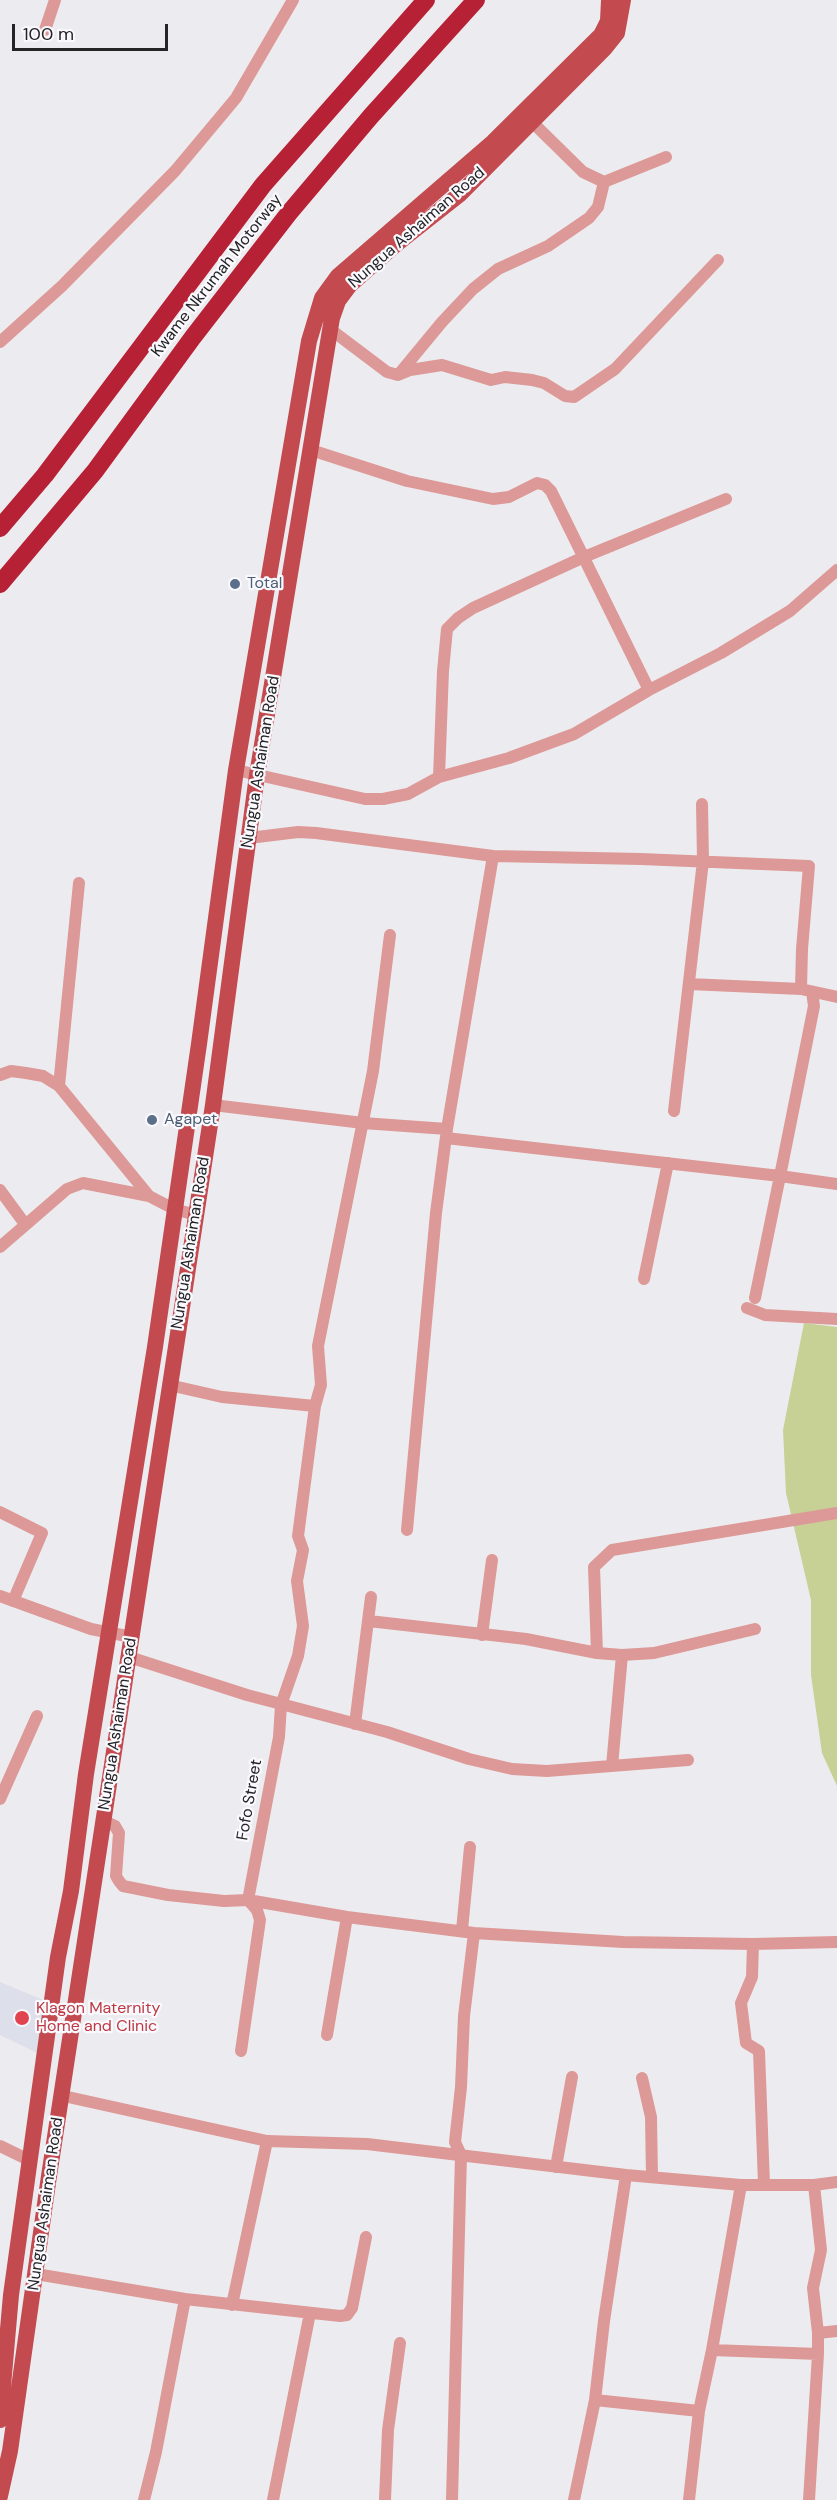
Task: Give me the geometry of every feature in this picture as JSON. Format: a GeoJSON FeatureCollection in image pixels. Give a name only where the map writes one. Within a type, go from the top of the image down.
{"type":"FeatureCollection","features":[{"type":"Feature","properties":{"kind":"highway","name":"Kwame Nkrumah Motorway"},"geometry":{"type":"LineString","coordinates":[[0,528],[45,475],[262,185],[426,0]]}},
{"type":"Feature","properties":{"kind":"highway","name":"Kwame Nkrumah Motorway"},"geometry":{"type":"LineString","coordinates":[[0,584],[95,471],[200,327],[289,213],[371,116],[476,0]]}},
{"type":"Feature","properties":{"kind":"main road","name":"Nungua Ashaiman Road"},"geometry":{"type":"LineString","coordinates":[[0,2496],[10,2451],[62,2093],[213,1105],[258,775],[330,329],[338,302],[350,285],[394,246],[459,195],[601,35],[608,21],[609,0]]}},
{"type":"Feature","properties":{"kind":"main road","name":"Nungua Ashaiman Road"},"geometry":{"type":"LineString","coordinates":[[0,2420],[11,2295],[58,1957],[71,1891],[107,1634],[155,1347],[236,770],[304,364],[322,298],[338,276],[354,260],[528,118],[617,33],[623,0]]}},
{"type":"Feature","properties":{"kind":"street"},"geometry":{"type":"LineString","coordinates":[[45,30],[55,0]]}},
{"type":"Feature","properties":{"kind":"street"},"geometry":{"type":"LineString","coordinates":[[0,342],[62,286],[175,171],[236,99],[293,0]]}},
{"type":"Feature","properties":{"kind":"street"},"geometry":{"type":"LineString","coordinates":[[528,118],[583,172],[604,182],[666,157]]}},
{"type":"Feature","properties":{"kind":"street"},"geometry":{"type":"LineString","coordinates":[[398,375],[473,289],[498,269],[548,246],[589,218],[598,207],[604,182]]}},
{"type":"Feature","properties":{"kind":"street"},"geometry":{"type":"LineString","coordinates":[[330,329],[387,372],[398,375],[410,370],[442,366],[491,380],[505,377],[532,380],[544,383],[565,396],[580,395],[615,369],[718,260]]}},
{"type":"Feature","properties":{"kind":"street"},"geometry":{"type":"LineString","coordinates":[[311,450],[407,481],[494,499],[509,497],[537,483],[545,485],[551,491],[649,690]]}},
{"type":"Feature","properties":{"kind":"street"},"geometry":{"type":"LineString","coordinates":[[439,777],[447,629],[458,618],[472,608],[584,557],[726,500]]}},
{"type":"Feature","properties":{"kind":"street"},"geometry":{"type":"LineString","coordinates":[[236,770],[374,799],[408,794],[439,777],[509,758],[574,734],[649,690],[721,653],[790,611],[837,570]]}},
{"type":"Feature","properties":{"kind":"street"},"geometry":{"type":"LineString","coordinates":[[674,1112],[703,861],[702,804]]}},
{"type":"Feature","properties":{"kind":"street"},"geometry":{"type":"LineString","coordinates":[[249,838],[298,832],[494,856],[703,861],[809,867],[802,949],[807,991],[814,1006],[755,1298]]}},
{"type":"Feature","properties":{"kind":"street"},"geometry":{"type":"LineString","coordinates":[[407,1530],[436,1214],[447,1134],[494,856]]}},
{"type":"Feature","properties":{"kind":"street"},"geometry":{"type":"LineString","coordinates":[[58,1086],[79,883]]}},
{"type":"Feature","properties":{"kind":"street","name":"Fofo Street"},"geometry":{"type":"LineString","coordinates":[[248,1900],[279,1737],[281,1705],[298,1656],[303,1626],[297,1581],[303,1550],[298,1536],[315,1406],[322,1376],[318,1346],[376,1050],[390,935]]}},
{"type":"Feature","properties":{"kind":"street"},"geometry":{"type":"LineString","coordinates":[[689,984],[807,991],[837,997]]}},
{"type":"Feature","properties":{"kind":"street"},"geometry":{"type":"LineString","coordinates":[[0,1075],[11,1071],[43,1076],[58,1086],[149,1196]]}},
{"type":"Feature","properties":{"kind":"street"},"geometry":{"type":"LineString","coordinates":[[213,1105],[837,1184]]}},
{"type":"Feature","properties":{"kind":"street"},"geometry":{"type":"LineString","coordinates":[[644,1279],[668,1163]]}},
{"type":"Feature","properties":{"kind":"street"},"geometry":{"type":"LineString","coordinates":[[0,1247],[67,1190],[83,1183],[149,1196],[174,1209],[196,1215]]}},
{"type":"Feature","properties":{"kind":"street"},"geometry":{"type":"LineString","coordinates":[[0,1190],[25,1224]]}},
{"type":"Feature","properties":{"kind":"street"},"geometry":{"type":"LineString","coordinates":[[747,1308],[765,1315],[837,1319]]}},
{"type":"Feature","properties":{"kind":"street"},"geometry":{"type":"LineString","coordinates":[[169,1385],[222,1397],[315,1406]]}},
{"type":"Feature","properties":{"kind":"street"},"geometry":{"type":"LineString","coordinates":[[0,1512],[42,1533],[13,1601]]}},
{"type":"Feature","properties":{"kind":"street"},"geometry":{"type":"LineString","coordinates":[[597,1653],[594,1567],[612,1550],[837,1513]]}},
{"type":"Feature","properties":{"kind":"street"},"geometry":{"type":"LineString","coordinates":[[482,1635],[492,1560]]}},
{"type":"Feature","properties":{"kind":"street"},"geometry":{"type":"LineString","coordinates":[[0,1596],[107,1634],[132,1637]]}},
{"type":"Feature","properties":{"kind":"street"},"geometry":{"type":"LineString","coordinates":[[355,1724],[371,1597]]}},
{"type":"Feature","properties":{"kind":"street"},"geometry":{"type":"LineString","coordinates":[[369,1621],[526,1639],[597,1653],[622,1655],[654,1653],[754,1629]]}},
{"type":"Feature","properties":{"kind":"street"},"geometry":{"type":"LineString","coordinates":[[612,1766],[622,1655]]}},
{"type":"Feature","properties":{"kind":"street"},"geometry":{"type":"LineString","coordinates":[[129,1657],[281,1705],[387,1732],[469,1759],[513,1769],[547,1771],[688,1760]]}},
{"type":"Feature","properties":{"kind":"street"},"geometry":{"type":"LineString","coordinates":[[0,1799],[37,1716]]}},
{"type":"Feature","properties":{"kind":"street"},"geometry":{"type":"LineString","coordinates":[[104,1821],[116,1826],[119,1833],[116,1876],[123,1886],[168,1895],[224,1901],[248,1900],[347,1917],[468,1932],[623,1942],[753,1944],[837,1942]]}},
{"type":"Feature","properties":{"kind":"street"},"geometry":{"type":"LineString","coordinates":[[452,2500],[460,2156],[455,2142],[456,2119],[462,2086],[470,1847]]}},
{"type":"Feature","properties":{"kind":"street"},"geometry":{"type":"LineString","coordinates":[[241,2051],[260,1920],[248,1900]]}},
{"type":"Feature","properties":{"kind":"street"},"geometry":{"type":"LineString","coordinates":[[327,2035],[347,1917]]}},
{"type":"Feature","properties":{"kind":"street"},"geometry":{"type":"LineString","coordinates":[[753,1944],[752,1977],[741,2003],[746,2043],[759,2051],[764,2184]]}},
{"type":"Feature","properties":{"kind":"street"},"geometry":{"type":"LineString","coordinates":[[556,2167],[572,2078]]}},
{"type":"Feature","properties":{"kind":"street"},"geometry":{"type":"LineString","coordinates":[[642,2078],[651,2117],[652,2177]]}},
{"type":"Feature","properties":{"kind":"street"},"geometry":{"type":"LineString","coordinates":[[62,2093],[68,2097],[267,2140],[367,2144],[626,2175],[741,2185],[814,2185],[837,2182]]}},
{"type":"Feature","properties":{"kind":"street"},"geometry":{"type":"LineString","coordinates":[[232,2305],[267,2140]]}},
{"type":"Feature","properties":{"kind":"street"},"geometry":{"type":"LineString","coordinates":[[0,2146],[29,2160]]}},
{"type":"Feature","properties":{"kind":"street"},"geometry":{"type":"LineString","coordinates":[[574,2500],[595,2400],[604,2321],[626,2175]]}},
{"type":"Feature","properties":{"kind":"street"},"geometry":{"type":"LineString","coordinates":[[690,2500],[699,2411],[741,2185]]}},
{"type":"Feature","properties":{"kind":"street"},"geometry":{"type":"LineString","coordinates":[[809,2500],[818,2354],[813,2288],[821,2250],[814,2185]]}},
{"type":"Feature","properties":{"kind":"street"},"geometry":{"type":"LineString","coordinates":[[36,2274],[185,2299],[340,2316],[347,2315],[352,2308],[366,2237]]}},
{"type":"Feature","properties":{"kind":"street"},"geometry":{"type":"LineString","coordinates":[[144,2500],[156,2452],[185,2299]]}},
{"type":"Feature","properties":{"kind":"street"},"geometry":{"type":"LineString","coordinates":[[273,2500],[310,2313]]}},
{"type":"Feature","properties":{"kind":"street"},"geometry":{"type":"LineString","coordinates":[[818,2333],[837,2331]]}},
{"type":"Feature","properties":{"kind":"street"},"geometry":{"type":"LineString","coordinates":[[385,2500],[388,2430],[399,2343]]}},
{"type":"Feature","properties":{"kind":"street"},"geometry":{"type":"LineString","coordinates":[[712,2350],[818,2354]]}},
{"type":"Feature","properties":{"kind":"street"},"geometry":{"type":"LineString","coordinates":[[595,2400],[699,2411]]}},
{"type":"Feature","properties":{"kind":"shaded area","name":"Klagon Maternity Home and Clinic"},"geometry":{"type":"Polygon","coordinates":[[[0,1982],[46,2001],[39,2054],[0,2035],[0,1982]]]}},
{"type":"Feature","properties":{"kind":"green space"},"geometry":{"type":"Polygon","coordinates":[[[804,1323],[837,1327],[837,1786],[822,1753],[811,1675],[811,1600],[786,1493],[783,1430],[804,1323]]]}},
{"type":"Feature","properties":{"kind":"place","name":"Total"},"geometry":{"type":"Point","coordinates":[235,584]}},
{"type":"Feature","properties":{"kind":"place","name":"Agapet"},"geometry":{"type":"Point","coordinates":[152,1120]}},
{"type":"Feature","properties":{"kind":"place","name":"Klagon Maternity Home and Clinic"},"geometry":{"type":"Point","coordinates":[22,2018]}}]}
